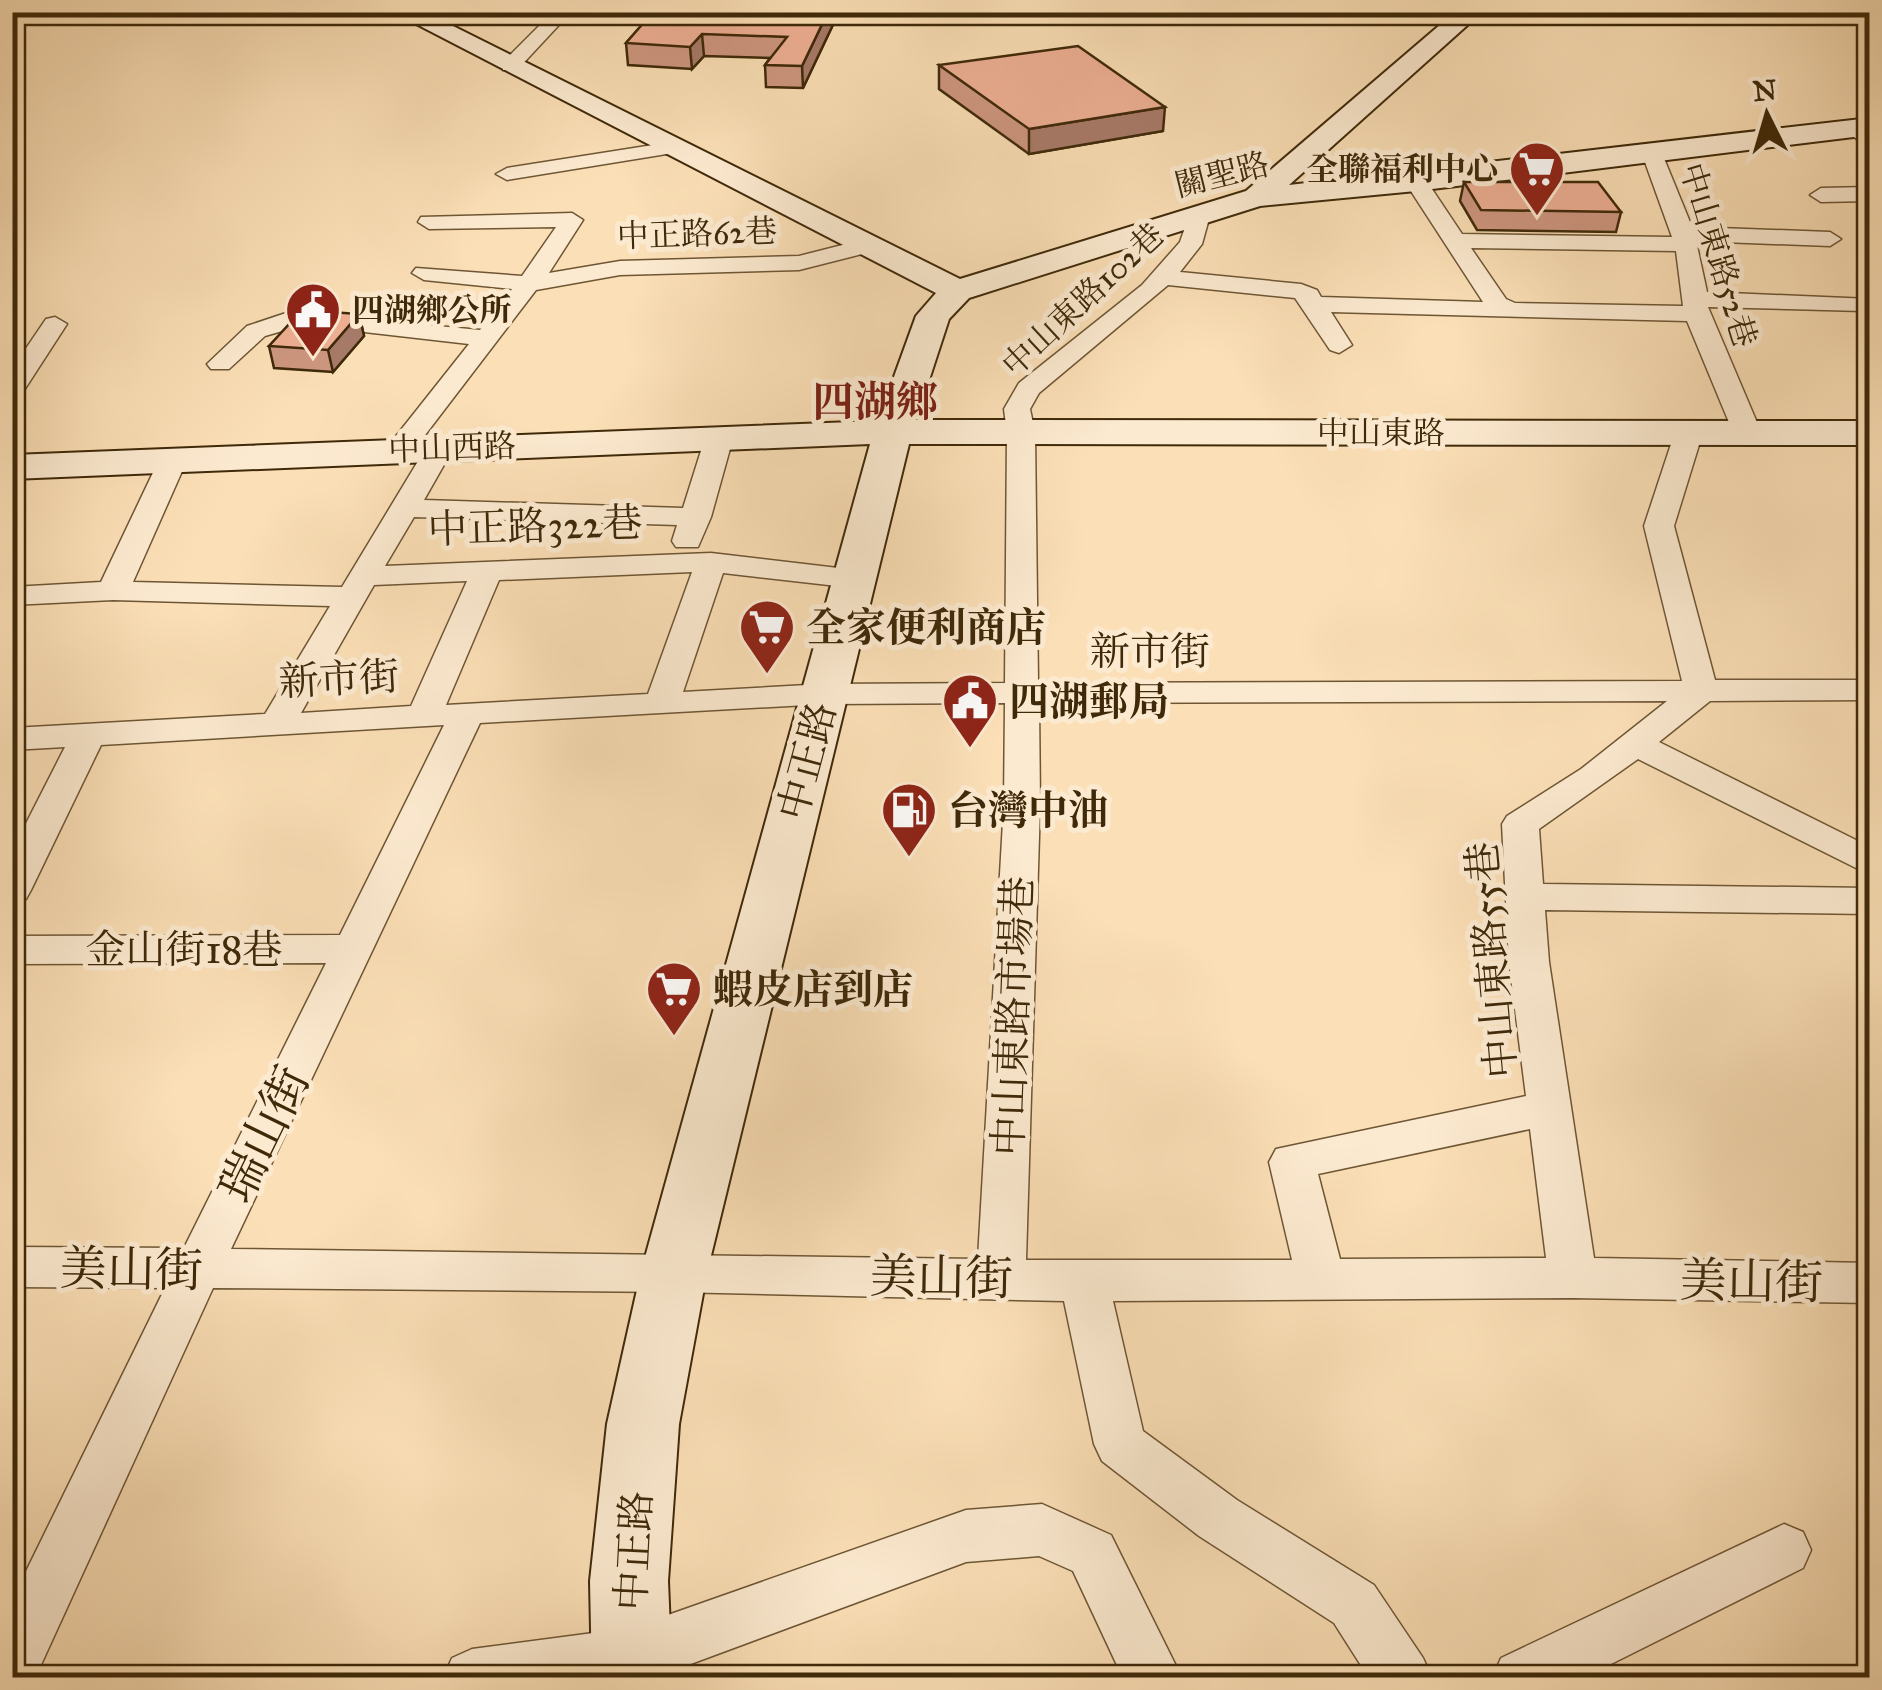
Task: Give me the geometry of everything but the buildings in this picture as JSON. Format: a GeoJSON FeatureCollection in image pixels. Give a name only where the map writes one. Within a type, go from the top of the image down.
{"type":"FeatureCollection","features":[{"type":"Feature","properties":{"kind":"main road"},"geometry":{"type":"LineString","coordinates":[[405,12],[957,292]]}},
{"type":"Feature","properties":{"kind":"main road"},"geometry":{"type":"LineString","coordinates":[[1257,197],[1470,12]]}},
{"type":"Feature","properties":{"kind":"main road","name":"關聖路"},"geometry":{"type":"LineString","coordinates":[[957,292],[1257,197],[1416,182],[1651,152],[1864,133]]}},
{"type":"Feature","properties":{"kind":"main road","name":"中正路"},"geometry":{"type":"LineString","coordinates":[[632,1667],[628,1582],[643,1424],[674,1272],[892,432],[933,316],[957,292]]}},
{"type":"Feature","properties":{"kind":"main road","name":"中山東路"},"geometry":{"type":"LineString","coordinates":[[892,432],[1870,433]]}},
{"type":"Feature","properties":{"kind":"main road","name":"中山西路"},"geometry":{"type":"LineString","coordinates":[[12,467],[892,432]]}},
{"type":"Feature","properties":{"kind":"street"},"geometry":{"type":"LineString","coordinates":[[510,66],[563,12]]}},
{"type":"Feature","properties":{"kind":"street"},"geometry":{"type":"LineString","coordinates":[[507,174],[672,148]]}},
{"type":"Feature","properties":{"kind":"street","name":"中山東路52巷"},"geometry":{"type":"LineString","coordinates":[[1651,152],[1684,239],[1695,306],[1746,432]]}},
{"type":"Feature","properties":{"kind":"street"},"geometry":{"type":"LineString","coordinates":[[1416,182],[1459,241],[1497,304],[1512,310]]}},
{"type":"Feature","properties":{"kind":"street"},"geometry":{"type":"LineString","coordinates":[[1822,194],[1868,195]]}},
{"type":"Feature","properties":{"kind":"street","name":"中山東路102巷"},"geometry":{"type":"LineString","coordinates":[[1019,694],[1021,433],[1017,409],[1028,390],[1163,277],[1192,244],[1199,215]]}},
{"type":"Feature","properties":{"kind":"street"},"geometry":{"type":"LineString","coordinates":[[399,450],[529,284],[572,220],[429,222]]}},
{"type":"Feature","properties":{"kind":"street"},"geometry":{"type":"LineString","coordinates":[[1459,241],[1830,239]]}},
{"type":"Feature","properties":{"kind":"street","name":"中正路62巷"},"geometry":{"type":"LineString","coordinates":[[424,273],[529,284],[620,268],[799,263],[866,246]]}},
{"type":"Feature","properties":{"kind":"street"},"geometry":{"type":"LineString","coordinates":[[1163,277],[1289,288],[1308,296],[1339,345]]}},
{"type":"Feature","properties":{"kind":"street"},"geometry":{"type":"LineString","coordinates":[[1313,304],[1512,310],[1862,304]]}},
{"type":"Feature","properties":{"kind":"street"},"geometry":{"type":"LineString","coordinates":[[220,364],[256,327],[280,320],[303,318],[487,338]]}},
{"type":"Feature","properties":{"kind":"street"},"geometry":{"type":"LineString","coordinates":[[12,343],[48,335],[12,389]]}},
{"type":"Feature","properties":{"kind":"street"},"geometry":{"type":"LineString","coordinates":[[1689,432],[1660,526],[1701,691]]}},
{"type":"Feature","properties":{"kind":"street"},"geometry":{"type":"LineString","coordinates":[[662,703],[695,562],[696,517],[719,438]]}},
{"type":"Feature","properties":{"kind":"street"},"geometry":{"type":"LineString","coordinates":[[276,725],[439,449]]}},
{"type":"Feature","properties":{"kind":"street"},"geometry":{"type":"LineString","coordinates":[[113,591],[173,460]]}},
{"type":"Feature","properties":{"kind":"street"},"geometry":{"type":"LineString","coordinates":[[401,508],[696,517]]}},
{"type":"Feature","properties":{"kind":"street","name":"中正路322巷"},"geometry":{"type":"LineString","coordinates":[[12,596],[356,586],[487,571],[695,562],[855,578]]}},
{"type":"Feature","properties":{"kind":"street","name":"瑞山街"},"geometry":{"type":"LineString","coordinates":[[12,1664],[198,1270],[356,949],[446,716],[487,571]]}},
{"type":"Feature","properties":{"kind":"street","name":"新市街"},"geometry":{"type":"LineString","coordinates":[[12,738],[825,694],[1870,690]]}},
{"type":"Feature","properties":{"kind":"street","name":"中山東路55巷"},"geometry":{"type":"LineString","coordinates":[[1573,1278],[1525,896],[1520,824],[1594,777],[1701,691]]}},
{"type":"Feature","properties":{"kind":"street","name":"中山東路市場巷"},"geometry":{"type":"LineString","coordinates":[[1002,1278],[1022,804],[1019,694]]}},
{"type":"Feature","properties":{"kind":"street"},"geometry":{"type":"LineString","coordinates":[[12,890],[88,735]]}},
{"type":"Feature","properties":{"kind":"street"},"geometry":{"type":"LineString","coordinates":[[1635,744],[1870,863]]}},
{"type":"Feature","properties":{"kind":"street"},"geometry":{"type":"LineString","coordinates":[[1525,896],[1870,901]]}},
{"type":"Feature","properties":{"kind":"street","name":"金山街18巷"},"geometry":{"type":"LineString","coordinates":[[12,950],[356,949]]}},
{"type":"Feature","properties":{"kind":"street"},"geometry":{"type":"LineString","coordinates":[[1321,1279],[1292,1162],[1550,1108]]}},
{"type":"Feature","properties":{"kind":"street","name":"美山街"},"geometry":{"type":"LineString","coordinates":[[12,1268],[674,1272],[1084,1280],[1573,1278],[1870,1282]]}},
{"type":"Feature","properties":{"kind":"street"},"geometry":{"type":"LineString","coordinates":[[1084,1280],[1120,1444],[1218,1518],[1354,1604],[1403,1678]]}},
{"type":"Feature","properties":{"kind":"street"},"geometry":{"type":"LineString","coordinates":[[472,1678],[632,1667],[966,1536],[1042,1530],[1092,1553],[1153,1678]]}},
{"type":"Feature","properties":{"kind":"street"},"geometry":{"type":"LineString","coordinates":[[1521,1678],[1784,1550]]}},
{"type":"Feature","properties":{"kind":"place","name":"全聯福利中心"},"geometry":{"type":"Point","coordinates":[1537,218]}},
{"type":"Feature","properties":{"kind":"place","name":"四湖鄉公所"},"geometry":{"type":"Point","coordinates":[313,359]}},
{"type":"Feature","properties":{"kind":"place","name":"全家便利商店"},"geometry":{"type":"Point","coordinates":[767,676]}},
{"type":"Feature","properties":{"kind":"place","name":"四湖郵局"},"geometry":{"type":"Point","coordinates":[970,750]}},
{"type":"Feature","properties":{"kind":"place","name":"台灣中油"},"geometry":{"type":"Point","coordinates":[909,859]}},
{"type":"Feature","properties":{"kind":"place","name":"蝦皮店到店"},"geometry":{"type":"Point","coordinates":[674,1038]}},
{"type":"Feature","properties":{"kind":"district","name":"四湖鄉"},"geometry":{"type":"Point","coordinates":[875,402]}}]}
